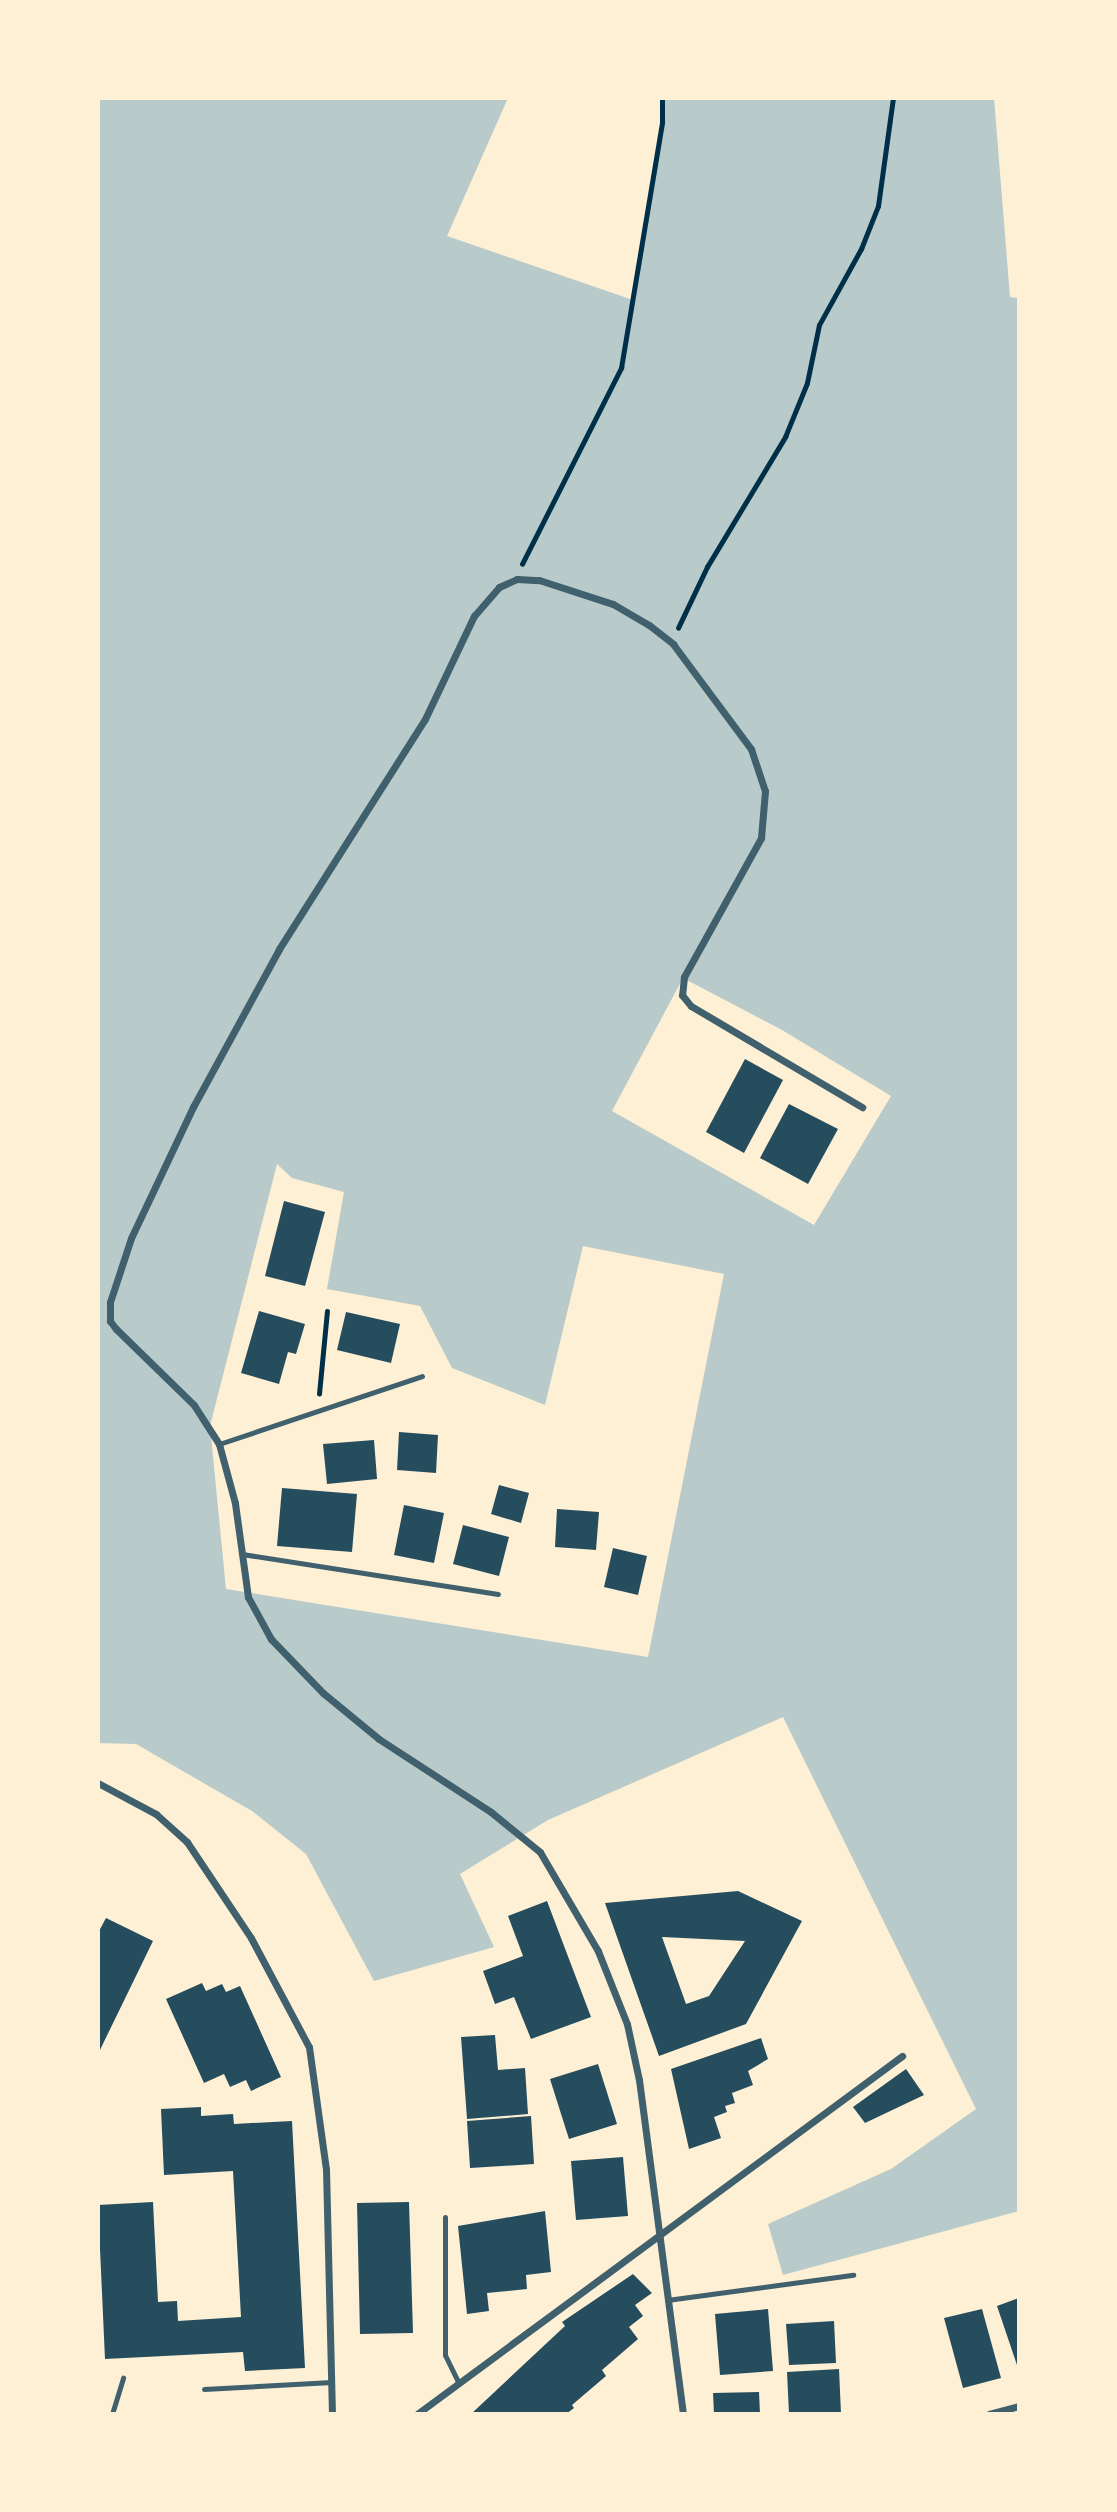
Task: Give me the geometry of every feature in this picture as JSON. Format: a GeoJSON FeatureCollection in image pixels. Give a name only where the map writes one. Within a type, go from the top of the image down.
{"type":"FeatureCollection","features":[{"type":"Feature","properties":{"kind":"street"},"geometry":{"type":"LineString","coordinates":[[683,2414],[639,2080],[626,2024],[598,1951],[561,1881],[518,1831],[379,1740],[286,1657],[248,1597],[242,1554],[219,1444],[194,1405],[116,1329],[109,1314],[113,1287],[131,1238],[244,1012],[425,719],[474,616],[499,587],[517,579],[551,584],[613,604],[673,644],[751,749],[765,792],[766,817],[761,838],[684,977],[682,995],[691,1006],[862,1107]]}},
{"type":"Feature","properties":{"kind":"street"},"geometry":{"type":"LineString","coordinates":[[98,1783],[156,1814],[187,1842],[251,1938],[309,2047],[326,2169],[332,2414]]}},
{"type":"Feature","properties":{"kind":"street"},"geometry":{"type":"LineString","coordinates":[[417,2414],[657,2232],[902,2056]]}},
{"type":"Feature","properties":{"kind":"street"},"geometry":{"type":"LineString","coordinates":[[989,2414],[1019,2406]]}},
{"type":"Feature","properties":{"kind":"lane"},"geometry":{"type":"LineString","coordinates":[[219,1444],[422,1376]]}},
{"type":"Feature","properties":{"kind":"lane"},"geometry":{"type":"LineString","coordinates":[[242,1554],[498,1594]]}},
{"type":"Feature","properties":{"kind":"lane"},"geometry":{"type":"LineString","coordinates":[[445,2217],[445,2355],[458,2382]]}},
{"type":"Feature","properties":{"kind":"lane"},"geometry":{"type":"LineString","coordinates":[[667,2300],[853,2274]]}},
{"type":"Feature","properties":{"kind":"lane"},"geometry":{"type":"LineString","coordinates":[[112,2414],[123,2378]]}},
{"type":"Feature","properties":{"kind":"lane"},"geometry":{"type":"LineString","coordinates":[[204,2389],[332,2382]]}},
{"type":"Feature","properties":{"kind":"path"},"geometry":{"type":"LineString","coordinates":[[499,587],[522,564],[621,368],[662,122],[662,98]]}},
{"type":"Feature","properties":{"kind":"path"},"geometry":{"type":"LineString","coordinates":[[673,644],[682,612],[785,437],[807,383],[819,325],[865,239],[878,206],[893,98]]}},
{"type":"Feature","properties":{"kind":"path"},"geometry":{"type":"LineString","coordinates":[[318,1409],[327,1311]]}},
{"type":"Feature","properties":{"kind":"shaded area"},"geometry":{"type":"Polygon","coordinates":[[[98,98],[508,98],[447,236],[633,300],[662,122],[662,98],[994,98],[1010,297],[1019,298],[1019,2211],[783,2275],[768,2224],[891,2169],[976,2109],[783,1717],[548,1820],[460,1874],[494,1947],[374,1981],[306,1854],[252,1811],[136,1744],[98,1743],[98,98]],[[683,978],[612,1111],[814,1225],[891,1096],[782,1030],[683,978]],[[277,1164],[210,1426],[226,1589],[648,1657],[724,1274],[583,1246],[545,1405],[452,1368],[420,1306],[327,1289],[344,1192],[292,1178],[277,1164]]]}},
{"type":"Feature","properties":{"kind":"building"},"geometry":{"type":"Polygon","coordinates":[[[745,1059],[783,1080],[744,1153],[706,1132],[745,1059]]]}},
{"type":"Feature","properties":{"kind":"building"},"geometry":{"type":"Polygon","coordinates":[[[789,1104],[838,1129],[808,1184],[760,1158],[789,1104]]]}},
{"type":"Feature","properties":{"kind":"building"},"geometry":{"type":"Polygon","coordinates":[[[284,1201],[325,1212],[305,1286],[265,1276],[284,1201]]]}},
{"type":"Feature","properties":{"kind":"building"},"geometry":{"type":"Polygon","coordinates":[[[259,1311],[305,1324],[296,1354],[288,1352],[279,1384],[241,1373],[259,1311]]]}},
{"type":"Feature","properties":{"kind":"building"},"geometry":{"type":"Polygon","coordinates":[[[346,1312],[400,1324],[391,1363],[337,1350],[346,1312]]]}},
{"type":"Feature","properties":{"kind":"building"},"geometry":{"type":"Polygon","coordinates":[[[399,1432],[438,1435],[436,1473],[397,1470],[399,1432]]]}},
{"type":"Feature","properties":{"kind":"building"},"geometry":{"type":"Polygon","coordinates":[[[374,1440],[377,1479],[327,1484],[323,1444],[374,1440]]]}},
{"type":"Feature","properties":{"kind":"building"},"geometry":{"type":"Polygon","coordinates":[[[499,1485],[529,1493],[521,1523],[491,1514],[499,1485]]]}},
{"type":"Feature","properties":{"kind":"building"},"geometry":{"type":"Polygon","coordinates":[[[282,1488],[357,1494],[352,1552],[277,1546],[282,1488]]]}},
{"type":"Feature","properties":{"kind":"building"},"geometry":{"type":"Polygon","coordinates":[[[404,1505],[444,1513],[434,1563],[394,1555],[404,1505]]]}},
{"type":"Feature","properties":{"kind":"building"},"geometry":{"type":"Polygon","coordinates":[[[557,1509],[599,1512],[596,1550],[555,1547],[557,1509]]]}},
{"type":"Feature","properties":{"kind":"building"},"geometry":{"type":"Polygon","coordinates":[[[463,1525],[509,1537],[499,1576],[453,1564],[463,1525]]]}},
{"type":"Feature","properties":{"kind":"building"},"geometry":{"type":"Polygon","coordinates":[[[613,1548],[647,1556],[638,1595],[604,1587],[613,1548]]]}},
{"type":"Feature","properties":{"kind":"building"},"geometry":{"type":"Polygon","coordinates":[[[738,1891],[802,1921],[746,2024],[659,2056],[605,1903],[738,1891]],[[662,1937],[686,2004],[709,1996],[745,1941],[662,1937]]]}},
{"type":"Feature","properties":{"kind":"building"},"geometry":{"type":"Polygon","coordinates":[[[547,1901],[591,2017],[531,2039],[514,1997],[495,2004],[483,1971],[523,1956],[508,1916],[547,1901]]]}},
{"type":"Feature","properties":{"kind":"building"},"geometry":{"type":"Polygon","coordinates":[[[106,1918],[153,1941],[98,2054],[98,1933],[106,1918]]]}},
{"type":"Feature","properties":{"kind":"building"},"geometry":{"type":"Polygon","coordinates":[[[202,1983],[206,1991],[222,1984],[226,1992],[240,1986],[281,2077],[251,2091],[246,2080],[230,2087],[224,2074],[204,2083],[166,1999],[202,1983]]]}},
{"type":"Feature","properties":{"kind":"building"},"geometry":{"type":"Polygon","coordinates":[[[495,2035],[498,2070],[525,2068],[528,2114],[467,2119],[461,2037],[495,2035]]]}},
{"type":"Feature","properties":{"kind":"building"},"geometry":{"type":"Polygon","coordinates":[[[761,2038],[768,2059],[748,2071],[753,2085],[732,2093],[735,2103],[725,2106],[727,2112],[714,2117],[721,2138],[689,2149],[671,2069],[761,2038]]]}},
{"type":"Feature","properties":{"kind":"building"},"geometry":{"type":"Polygon","coordinates":[[[598,2064],[617,2124],[569,2139],[550,2079],[598,2064]]]}},
{"type":"Feature","properties":{"kind":"building"},"geometry":{"type":"Polygon","coordinates":[[[906,2069],[924,2095],[865,2123],[853,2107],[906,2069]]]}},
{"type":"Feature","properties":{"kind":"building"},"geometry":{"type":"Polygon","coordinates":[[[201,2107],[201,2116],[233,2114],[234,2124],[292,2121],[305,2368],[245,2371],[243,2352],[105,2359],[98,2205],[153,2202],[158,2302],[177,2301],[178,2321],[241,2317],[233,2171],[164,2175],[161,2109],[201,2107]]]}},
{"type":"Feature","properties":{"kind":"building"},"geometry":{"type":"Polygon","coordinates":[[[531,2116],[534,2164],[470,2168],[467,2121],[531,2116]]]}},
{"type":"Feature","properties":{"kind":"building"},"geometry":{"type":"Polygon","coordinates":[[[623,2157],[628,2216],[576,2220],[571,2161],[623,2157]]]}},
{"type":"Feature","properties":{"kind":"building"},"geometry":{"type":"Polygon","coordinates":[[[409,2202],[413,2333],[360,2334],[357,2203],[409,2202]]]}},
{"type":"Feature","properties":{"kind":"building"},"geometry":{"type":"Polygon","coordinates":[[[545,2211],[551,2272],[526,2275],[527,2289],[487,2293],[489,2311],[467,2314],[458,2226],[545,2211]]]}},
{"type":"Feature","properties":{"kind":"building"},"geometry":{"type":"Polygon","coordinates":[[[633,2274],[652,2293],[635,2305],[643,2316],[629,2327],[638,2339],[602,2370],[606,2376],[572,2405],[574,2408],[566,2414],[471,2414],[565,2326],[562,2322],[633,2274]]]}},
{"type":"Feature","properties":{"kind":"building"},"geometry":{"type":"Polygon","coordinates":[[[1019,2298],[1019,2371],[997,2306],[1019,2298]]]}},
{"type":"Feature","properties":{"kind":"building"},"geometry":{"type":"Polygon","coordinates":[[[768,2309],[773,2371],[720,2375],[715,2314],[768,2309]]]}},
{"type":"Feature","properties":{"kind":"building"},"geometry":{"type":"Polygon","coordinates":[[[982,2309],[1001,2378],[963,2388],[944,2318],[982,2309]]]}},
{"type":"Feature","properties":{"kind":"building"},"geometry":{"type":"Polygon","coordinates":[[[834,2321],[836,2363],[789,2365],[786,2324],[834,2321]]]}},
{"type":"Feature","properties":{"kind":"building"},"geometry":{"type":"Polygon","coordinates":[[[839,2369],[841,2414],[789,2414],[787,2372],[839,2369]]]}},
{"type":"Feature","properties":{"kind":"building"},"geometry":{"type":"Polygon","coordinates":[[[759,2392],[760,2414],[714,2414],[713,2393],[759,2392]]]}}]}
